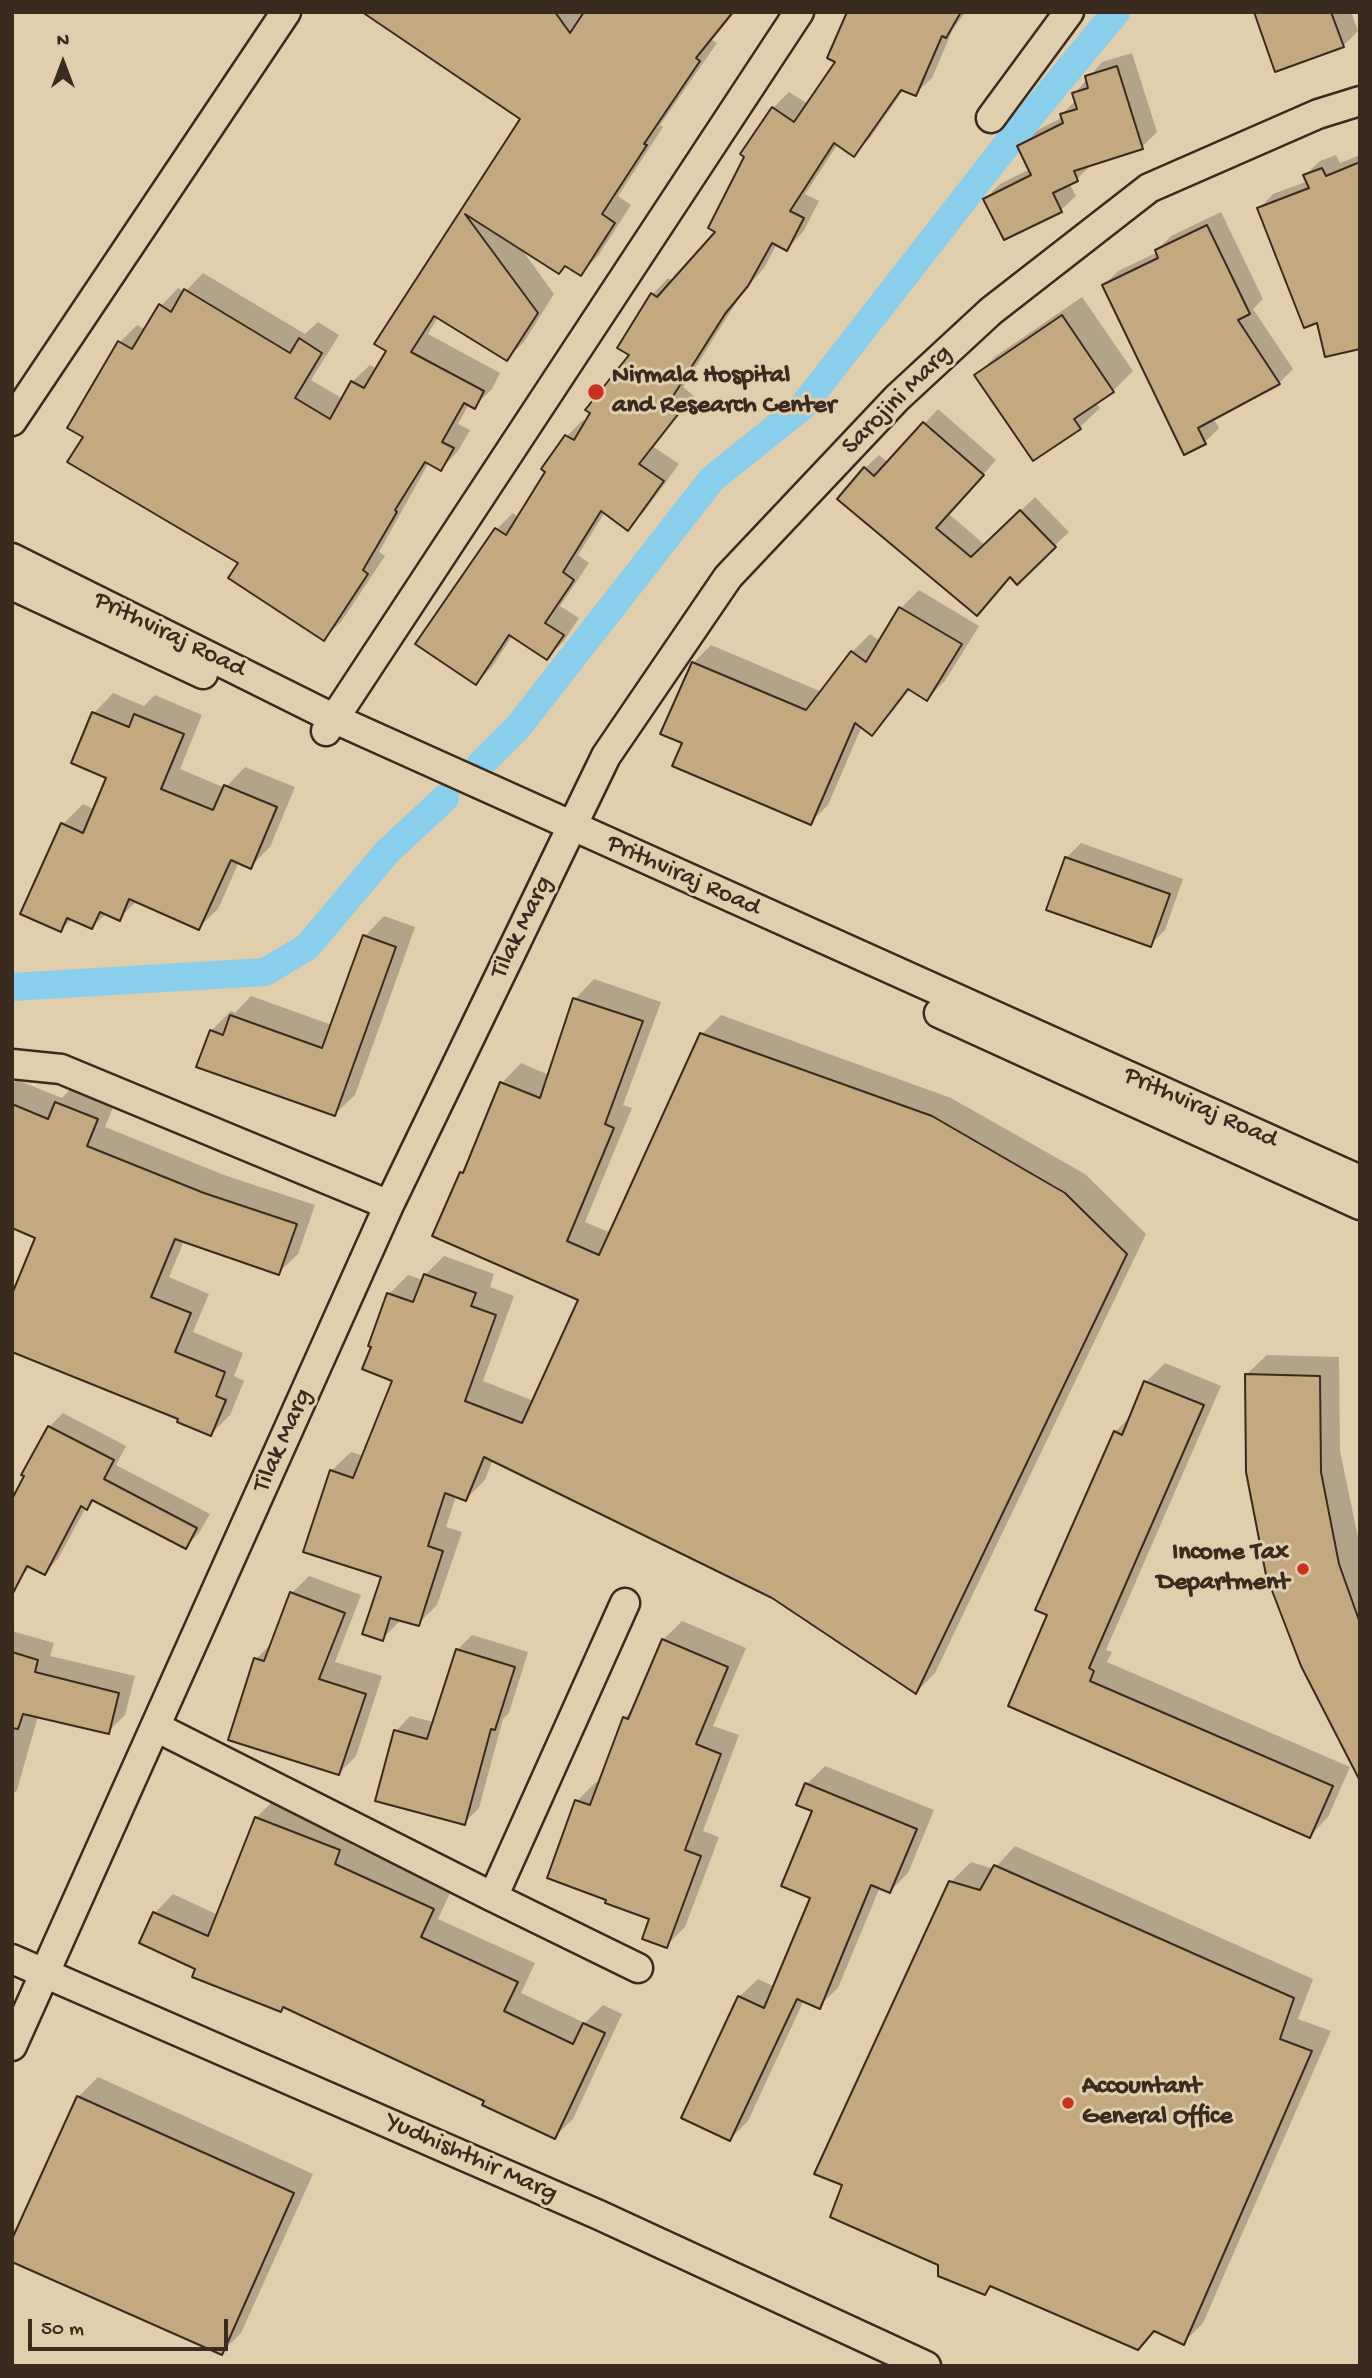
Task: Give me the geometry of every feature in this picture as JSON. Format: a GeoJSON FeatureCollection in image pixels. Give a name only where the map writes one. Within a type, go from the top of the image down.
{"type":"FeatureCollection","features":[{"type":"Feature","properties":{"kind":"street"},"geometry":{"type":"LineString","coordinates":[[12,422],[286,12]]}},
{"type":"Feature","properties":{"kind":"street"},"geometry":{"type":"LineString","coordinates":[[331,725],[799,12]]}},
{"type":"Feature","properties":{"kind":"street"},"geometry":{"type":"LineString","coordinates":[[991,118],[1069,12]]}},
{"type":"Feature","properties":{"kind":"street","name":"Sarojini Marg"},"geometry":{"type":"LineString","coordinates":[[568,834],[606,756],[728,577],[897,398],[981,320],[1149,188],[1318,114],[1360,102]]}},
{"type":"Feature","properties":{"kind":"street","name":"Prithviraj Road"},"geometry":{"type":"LineString","coordinates":[[12,558],[331,725]]}},
{"type":"Feature","properties":{"kind":"street","name":"Prithviraj Road"},"geometry":{"type":"LineString","coordinates":[[12,585],[331,725],[568,834],[1360,1205]]}},
{"type":"Feature","properties":{"kind":"street","name":"Prithviraj Road"},"geometry":{"type":"LineString","coordinates":[[568,834],[1360,1180]]}},
{"type":"Feature","properties":{"kind":"street","name":"Tilak Marg"},"geometry":{"type":"LineString","coordinates":[[12,2046],[389,1205],[568,834]]}},
{"type":"Feature","properties":{"kind":"street"},"geometry":{"type":"LineString","coordinates":[[12,1064],[61,1069],[389,1205]]}},
{"type":"Feature","properties":{"kind":"street"},"geometry":{"type":"LineString","coordinates":[[493,1897],[625,1603]]}},
{"type":"Feature","properties":{"kind":"street"},"geometry":{"type":"LineString","coordinates":[[156,1727],[638,1968]]}},
{"type":"Feature","properties":{"kind":"street","name":"Yudhishthir Marg"},"geometry":{"type":"LineString","coordinates":[[12,1959],[599,2215],[926,2366]]}},
{"type":"Feature","properties":{"kind":"building"},"geometry":{"type":"Polygon","coordinates":[[[362,12],[555,12],[570,33],[584,12],[733,12],[696,58],[700,61],[644,144],[647,145],[602,214],[615,223],[581,276],[565,266],[559,274],[465,214],[538,313],[507,361],[434,316],[411,352],[484,391],[475,409],[464,403],[442,442],[454,448],[441,471],[425,462],[395,510],[397,512],[363,570],[368,574],[324,641],[228,578],[238,563],[67,462],[83,437],[67,428],[118,341],[132,349],[159,304],[171,312],[184,289],[290,353],[299,338],[322,353],[295,398],[330,419],[351,381],[364,388],[386,351],[374,344],[520,119],[362,12]]]}},
{"type":"Feature","properties":{"kind":"building"},"geometry":{"type":"Polygon","coordinates":[[[847,12],[961,12],[946,38],[942,36],[916,96],[901,90],[854,157],[834,143],[790,211],[804,218],[787,251],[772,243],[748,286],[725,314],[668,404],[679,413],[639,464],[664,481],[628,531],[601,511],[563,572],[574,580],[545,623],[564,635],[547,660],[509,635],[476,685],[415,644],[495,528],[506,535],[545,472],[541,469],[565,435],[574,440],[590,413],[585,410],[629,355],[617,348],[651,293],[657,297],[715,232],[708,228],[744,157],[740,154],[772,107],[794,122],[835,62],[827,58],[847,12]]]}},
{"type":"Feature","properties":{"kind":"building"},"geometry":{"type":"Polygon","coordinates":[[[1254,12],[1331,12],[1344,47],[1275,72],[1254,12]]]}},
{"type":"Feature","properties":{"kind":"building"},"geometry":{"type":"Polygon","coordinates":[[[1117,66],[1143,149],[1074,171],[1078,181],[1053,193],[1062,212],[1004,240],[983,199],[1031,175],[1017,146],[1063,123],[1060,114],[1077,109],[1072,93],[1088,88],[1085,76],[1117,66]]]}},
{"type":"Feature","properties":{"kind":"building"},"geometry":{"type":"Polygon","coordinates":[[[1360,162],[1360,349],[1325,357],[1317,323],[1304,328],[1257,208],[1309,188],[1303,175],[1322,168],[1326,176],[1360,162]]]}},
{"type":"Feature","properties":{"kind":"building"},"geometry":{"type":"Polygon","coordinates":[[[1207,225],[1250,314],[1238,320],[1280,384],[1198,428],[1206,444],[1184,455],[1102,285],[1158,258],[1155,250],[1207,225]]]}},
{"type":"Feature","properties":{"kind":"building"},"geometry":{"type":"Polygon","coordinates":[[[1062,315],[1114,392],[1074,419],[1081,429],[1033,461],[974,375],[1062,315]]]}},
{"type":"Feature","properties":{"kind":"building"},"geometry":{"type":"Polygon","coordinates":[[[923,422],[984,475],[936,528],[971,557],[1020,510],[1056,547],[1017,585],[1010,577],[977,616],[837,499],[864,467],[874,476],[923,422]]]}},
{"type":"Feature","properties":{"kind":"building"},"geometry":{"type":"Polygon","coordinates":[[[899,607],[962,644],[927,701],[908,689],[872,736],[855,723],[811,825],[672,766],[682,743],[660,734],[692,662],[806,710],[851,651],[866,662],[899,607]]]}},
{"type":"Feature","properties":{"kind":"building"},"geometry":{"type":"Polygon","coordinates":[[[92,712],[129,727],[134,714],[184,734],[161,789],[213,810],[224,785],[277,807],[251,869],[231,860],[199,930],[129,899],[120,921],[100,912],[92,929],[67,918],[61,932],[20,914],[61,823],[83,833],[106,778],[71,763],[92,712]]]}},
{"type":"Feature","properties":{"kind":"building"},"geometry":{"type":"Polygon","coordinates":[[[1065,857],[1170,894],[1151,947],[1046,910],[1065,857]]]}},
{"type":"Feature","properties":{"kind":"building"},"geometry":{"type":"Polygon","coordinates":[[[363,935],[396,947],[335,1116],[196,1067],[210,1030],[223,1035],[230,1015],[322,1048],[363,935]]]}},
{"type":"Feature","properties":{"kind":"building"},"geometry":{"type":"Polygon","coordinates":[[[573,998],[643,1021],[605,1124],[614,1128],[567,1241],[599,1255],[700,1033],[932,1116],[1065,1193],[1127,1254],[916,1694],[772,1598],[484,1457],[466,1501],[445,1493],[428,1546],[443,1551],[419,1626],[390,1618],[383,1641],[362,1634],[381,1577],[303,1552],[330,1470],[353,1478],[392,1381],[362,1369],[387,1293],[413,1302],[424,1274],[476,1293],[471,1306],[496,1315],[465,1401],[522,1423],[578,1300],[432,1236],[460,1172],[463,1173],[500,1082],[540,1098],[573,998]]]}},
{"type":"Feature","properties":{"kind":"building"},"geometry":{"type":"Polygon","coordinates":[[[55,1102],[98,1119],[87,1146],[204,1193],[297,1224],[279,1275],[175,1239],[151,1297],[191,1313],[175,1352],[225,1372],[216,1396],[226,1400],[211,1436],[177,1422],[178,1419],[12,1352],[12,1294],[35,1238],[12,1228],[12,1104],[48,1119],[55,1102]]]}},
{"type":"Feature","properties":{"kind":"building","name":"Income Tax Department"},"geometry":{"type":"Polygon","coordinates":[[[1245,1374],[1320,1376],[1321,1472],[1339,1564],[1360,1623],[1360,1781],[1301,1666],[1266,1575],[1246,1472],[1245,1374]]]}},
{"type":"Feature","properties":{"kind":"building"},"geometry":{"type":"Polygon","coordinates":[[[1144,1381],[1204,1405],[1089,1668],[1094,1671],[1090,1681],[1333,1786],[1310,1838],[1008,1706],[1047,1615],[1035,1610],[1114,1431],[1122,1435],[1144,1381]]]}},
{"type":"Feature","properties":{"kind":"building"},"geometry":{"type":"Polygon","coordinates":[[[48,1426],[114,1460],[104,1479],[197,1528],[186,1549],[92,1500],[87,1510],[81,1506],[45,1575],[27,1566],[12,1595],[12,1499],[24,1476],[21,1475],[48,1426]]]}},
{"type":"Feature","properties":{"kind":"building"},"geometry":{"type":"Polygon","coordinates":[[[290,1592],[345,1613],[319,1679],[366,1694],[339,1775],[228,1740],[254,1658],[264,1661],[290,1592]]]}},
{"type":"Feature","properties":{"kind":"building"},"geometry":{"type":"Polygon","coordinates":[[[662,1639],[728,1667],[696,1744],[721,1754],[685,1850],[701,1856],[667,1948],[642,1939],[649,1919],[547,1878],[575,1800],[590,1805],[623,1717],[628,1719],[662,1639]]]}},
{"type":"Feature","properties":{"kind":"building"},"geometry":{"type":"Polygon","coordinates":[[[456,1649],[515,1667],[495,1730],[491,1729],[465,1825],[375,1801],[394,1730],[427,1739],[456,1649]]]}},
{"type":"Feature","properties":{"kind":"building"},"geometry":{"type":"Polygon","coordinates":[[[12,1652],[38,1660],[35,1672],[119,1693],[109,1734],[23,1714],[18,1729],[12,1728],[12,1652]]]}},
{"type":"Feature","properties":{"kind":"building"},"geometry":{"type":"Polygon","coordinates":[[[805,1783],[917,1829],[890,1893],[871,1885],[820,2009],[797,1999],[730,2141],[681,2118],[738,1996],[764,2008],[810,1898],[781,1886],[812,1811],[796,1805],[805,1783]]]}},
{"type":"Feature","properties":{"kind":"building"},"geometry":{"type":"Polygon","coordinates":[[[255,1817],[340,1850],[335,1864],[434,1909],[421,1937],[518,1982],[504,2011],[573,2044],[583,2023],[605,2033],[555,2139],[482,2105],[484,2101],[283,2007],[281,2012],[192,1977],[195,1969],[139,1943],[153,1912],[208,1936],[255,1817]]]}},
{"type":"Feature","properties":{"kind":"building","name":"Accountant General Office"},"geometry":{"type":"Polygon","coordinates":[[[994,1865],[1294,1998],[1280,2039],[1312,2051],[1184,2345],[1154,2331],[1138,2350],[990,2286],[985,2295],[938,2276],[938,2265],[830,2217],[842,2185],[814,2174],[949,1881],[980,1890],[994,1865]]]}},
{"type":"Feature","properties":{"kind":"building"},"geometry":{"type":"Polygon","coordinates":[[[77,2096],[294,2193],[222,2355],[12,2262],[12,2239],[77,2096]]]}},
{"type":"Feature","properties":{"kind":"waterway"},"geometry":{"type":"LineString","coordinates":[[480,765],[518,727],[712,479],[803,406],[1004,148],[1116,12]]}},
{"type":"Feature","properties":{"kind":"waterway"},"geometry":{"type":"LineString","coordinates":[[12,987],[265,972],[307,947],[387,852],[445,798]]}},
{"type":"Feature","properties":{"kind":"place","name":"Nirmala Hospital and Research Center"},"geometry":{"type":"Point","coordinates":[596,392]}},
{"type":"Feature","properties":{"kind":"place","name":"Income Tax Department"},"geometry":{"type":"Point","coordinates":[1303,1569]}},
{"type":"Feature","properties":{"kind":"place","name":"Accountant General Office"},"geometry":{"type":"Point","coordinates":[1068,2103]}}]}
